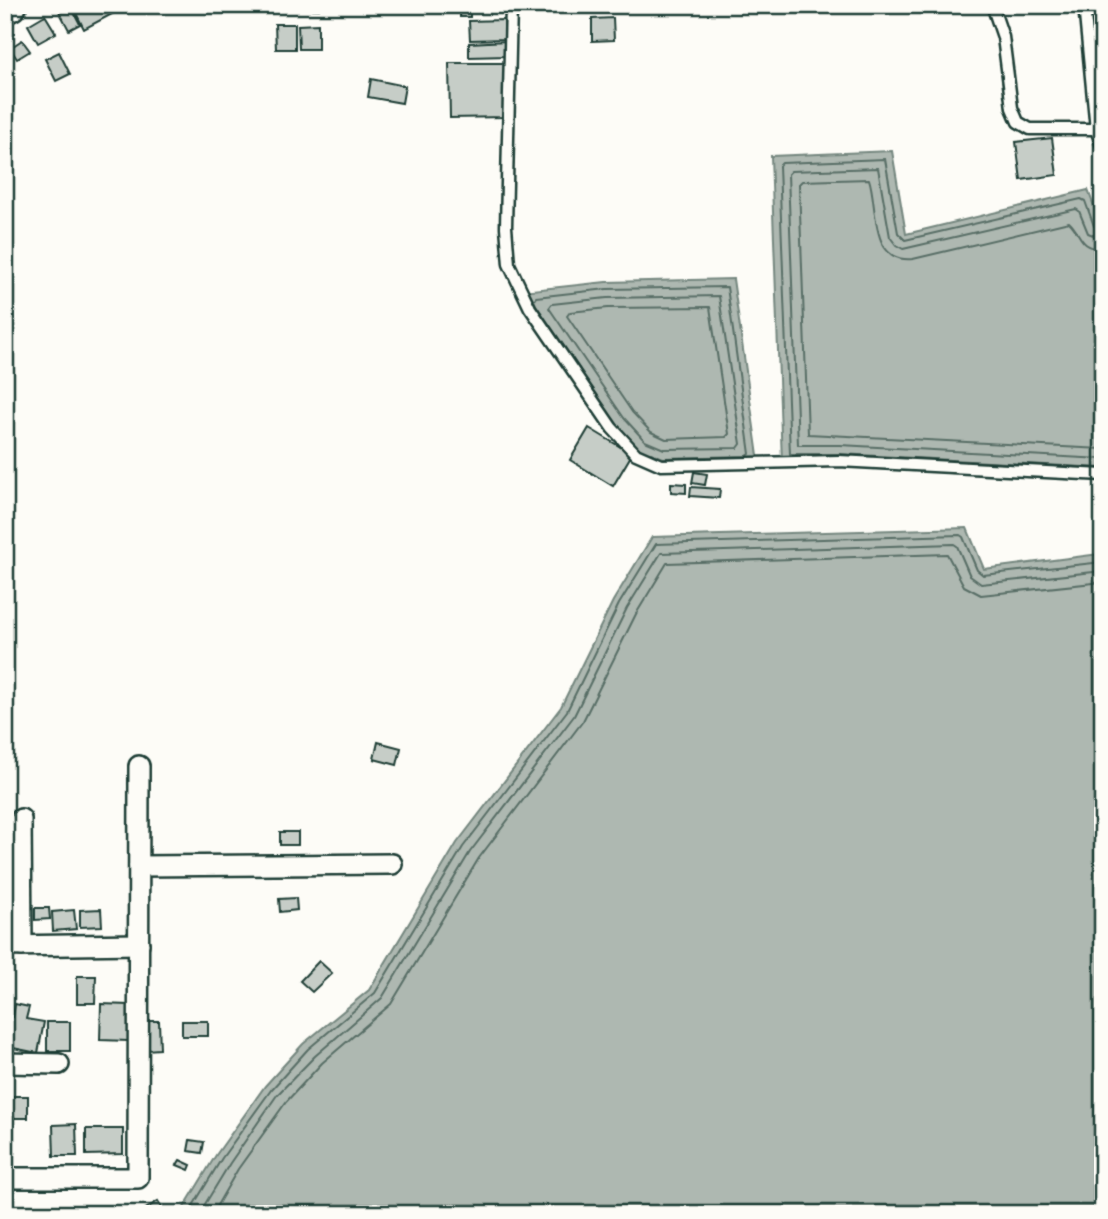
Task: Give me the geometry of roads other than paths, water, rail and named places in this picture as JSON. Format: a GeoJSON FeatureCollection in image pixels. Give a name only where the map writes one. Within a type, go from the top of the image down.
{"type":"FeatureCollection","features":[{"type":"Feature","properties":{"kind":"main road"},"geometry":{"type":"LineString","coordinates":[[5,8],[11,5]]}},
{"type":"Feature","properties":{"kind":"street"},"geometry":{"type":"LineString","coordinates":[[5,1178],[138,1178],[139,766]]}},
{"type":"Feature","properties":{"kind":"street"},"geometry":{"type":"LineString","coordinates":[[21,819],[13,946],[139,944]]}},
{"type":"Feature","properties":{"kind":"street"},"geometry":{"type":"LineString","coordinates":[[139,866],[392,864]]}},
{"type":"Feature","properties":{"kind":"street"},"geometry":{"type":"LineString","coordinates":[[5,1063],[60,1063]]}},
{"type":"Feature","properties":{"kind":"lane"},"geometry":{"type":"LineString","coordinates":[[511,5],[506,227],[509,264],[530,308],[611,428],[636,454],[661,465],[839,461],[1103,475]]}},
{"type":"Feature","properties":{"kind":"lane"},"geometry":{"type":"LineString","coordinates":[[992,5],[1003,37],[1012,108],[1018,122],[1030,130],[1096,129]]}},
{"type":"Feature","properties":{"kind":"lane"},"geometry":{"type":"LineString","coordinates":[[1084,5],[1096,129],[1103,149]]}},
{"type":"Feature","properties":{"kind":"water"},"geometry":{"type":"Polygon","coordinates":[[[892,151],[906,234],[1088,190],[1103,231],[1103,475],[782,462],[771,156],[892,151]]]}},
{"type":"Feature","properties":{"kind":"water"},"geometry":{"type":"Polygon","coordinates":[[[733,279],[759,463],[661,465],[636,454],[522,291],[606,282],[733,279]]]}},
{"type":"Feature","properties":{"kind":"water"},"geometry":{"type":"Polygon","coordinates":[[[967,528],[984,569],[1099,554],[1103,562],[1103,1214],[180,1214],[216,1155],[265,1086],[303,1044],[369,990],[457,843],[561,707],[613,601],[652,537],[967,528]]]}}]}
